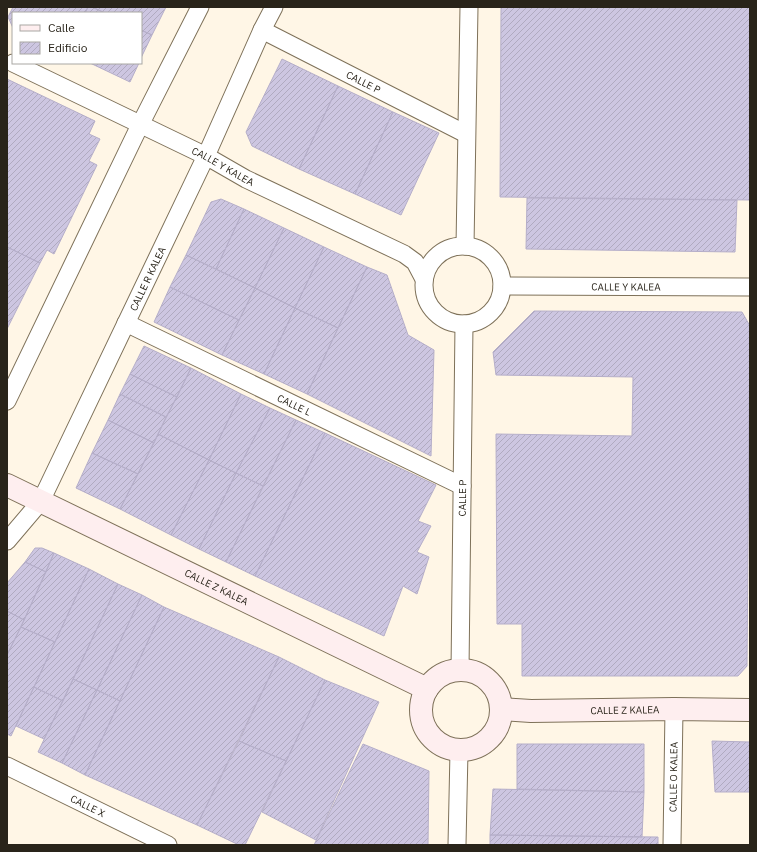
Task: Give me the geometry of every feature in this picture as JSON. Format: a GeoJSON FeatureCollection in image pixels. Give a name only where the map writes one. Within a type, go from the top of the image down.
{"type":"FeatureCollection","features":[{"type":"Feature","properties":{"kind":"street"},"geometry":{"type":"LineString","coordinates":[[7,401],[140,124],[200,7]]}},
{"type":"Feature","properties":{"kind":"street","name":"CALLE R KALEA"},"geometry":{"type":"LineString","coordinates":[[7,541],[41,501],[206,156],[262,30],[274,7]]}},
{"type":"Feature","properties":{"kind":"street"},"geometry":{"type":"LineString","coordinates":[[465,246],[469,7]]}},
{"type":"Feature","properties":{"kind":"street","name":"CALLE P"},"geometry":{"type":"LineString","coordinates":[[262,30],[466,134]]}},
{"type":"Feature","properties":{"kind":"street","name":"CALLE Y KALEA"},"geometry":{"type":"LineString","coordinates":[[15,64],[206,156],[246,179],[404,254],[415,262],[424,279]]}},
{"type":"Feature","properties":{"kind":"street"},"geometry":{"type":"LineString","coordinates":[[465,246],[479,250],[492,259],[499,271],[502,286],[499,300],[490,313],[478,321],[464,324],[450,322],[438,315],[429,305],[424,292],[424,279],[434,258],[454,247],[465,246]]}},
{"type":"Feature","properties":{"kind":"street","name":"CALLE Y KALEA"},"geometry":{"type":"LineString","coordinates":[[502,286],[750,288]]}},
{"type":"Feature","properties":{"kind":"street","name":"CALLE L"},"geometry":{"type":"LineString","coordinates":[[126,323],[462,486]]}},
{"type":"Feature","properties":{"kind":"street","name":"CALLE P"},"geometry":{"type":"LineString","coordinates":[[460,671],[464,324]]}},
{"type":"Feature","properties":{"kind":"street","name":"CALLE Z KALEA"},"geometry":{"type":"LineString","coordinates":[[7,485],[427,689]]}},
{"type":"Feature","properties":{"kind":"street"},"geometry":{"type":"LineString","coordinates":[[454,671],[460,671],[471,672],[486,679],[497,692],[501,708],[499,722],[494,734],[484,743],[473,749],[459,751],[443,746],[430,736],[422,721],[421,704],[427,689],[439,677],[454,671]]}},
{"type":"Feature","properties":{"kind":"street","name":"CALLE Z KALEA"},"geometry":{"type":"LineString","coordinates":[[501,708],[531,712],[674,709],[750,710]]}},
{"type":"Feature","properties":{"kind":"street","name":"CALLE O KALEA"},"geometry":{"type":"LineString","coordinates":[[672,845],[674,709]]}},
{"type":"Feature","properties":{"kind":"street"},"geometry":{"type":"LineString","coordinates":[[457,845],[459,751]]}},
{"type":"Feature","properties":{"kind":"street","name":"CALLE X"},"geometry":{"type":"LineString","coordinates":[[7,766],[168,845]]}},
{"type":"Feature","properties":{"kind":"building"},"geometry":{"type":"Polygon","coordinates":[[[13,7],[88,7],[86,12],[12,12],[12,26],[8,17],[13,7]]]}},
{"type":"Feature","properties":{"kind":"building"},"geometry":{"type":"Polygon","coordinates":[[[88,7],[92,7],[103,12],[86,12],[88,7]]]}},
{"type":"Feature","properties":{"kind":"building"},"geometry":{"type":"Polygon","coordinates":[[[92,7],[166,7],[152,35],[142,30],[142,12],[103,12],[92,7]]]}},
{"type":"Feature","properties":{"kind":"building"},"geometry":{"type":"Polygon","coordinates":[[[501,7],[750,7],[750,200],[500,197],[501,7]]]}},
{"type":"Feature","properties":{"kind":"building"},"geometry":{"type":"Polygon","coordinates":[[[142,30],[152,35],[142,56],[142,30]]]}},
{"type":"Feature","properties":{"kind":"building"},"geometry":{"type":"Polygon","coordinates":[[[282,59],[338,86],[299,169],[252,146],[246,132],[282,59]]]}},
{"type":"Feature","properties":{"kind":"building"},"geometry":{"type":"Polygon","coordinates":[[[92,64],[139,64],[130,82],[92,64]]]}},
{"type":"Feature","properties":{"kind":"building"},"geometry":{"type":"Polygon","coordinates":[[[7,79],[95,121],[89,134],[100,139],[89,161],[97,165],[54,254],[47,250],[40,263],[7,247],[7,79]]]}},
{"type":"Feature","properties":{"kind":"building"},"geometry":{"type":"Polygon","coordinates":[[[338,86],[393,112],[355,194],[299,169],[338,86]]]}},
{"type":"Feature","properties":{"kind":"building"},"geometry":{"type":"Polygon","coordinates":[[[393,112],[439,133],[401,215],[355,194],[393,112]]]}},
{"type":"Feature","properties":{"kind":"building"},"geometry":{"type":"Polygon","coordinates":[[[527,198],[737,200],[735,252],[526,249],[527,198]]]}},
{"type":"Feature","properties":{"kind":"building"},"geometry":{"type":"Polygon","coordinates":[[[221,199],[244,209],[216,269],[186,255],[211,202],[221,199]]]}},
{"type":"Feature","properties":{"kind":"building"},"geometry":{"type":"Polygon","coordinates":[[[244,209],[284,228],[255,288],[216,269],[244,209]]]}},
{"type":"Feature","properties":{"kind":"building"},"geometry":{"type":"Polygon","coordinates":[[[284,228],[324,247],[295,308],[255,288],[284,228]]]}},
{"type":"Feature","properties":{"kind":"building"},"geometry":{"type":"Polygon","coordinates":[[[7,247],[40,263],[7,329],[7,247]]]}},
{"type":"Feature","properties":{"kind":"building"},"geometry":{"type":"Polygon","coordinates":[[[324,247],[367,267],[338,328],[295,308],[324,247]]]}},
{"type":"Feature","properties":{"kind":"building"},"geometry":{"type":"Polygon","coordinates":[[[186,255],[255,288],[239,320],[170,287],[186,255]]]}},
{"type":"Feature","properties":{"kind":"building"},"geometry":{"type":"Polygon","coordinates":[[[367,267],[387,275],[408,335],[434,350],[431,456],[307,394],[367,267]]]}},
{"type":"Feature","properties":{"kind":"building"},"geometry":{"type":"Polygon","coordinates":[[[170,287],[239,320],[222,355],[154,322],[170,287]]]}},
{"type":"Feature","properties":{"kind":"building"},"geometry":{"type":"Polygon","coordinates":[[[255,288],[295,308],[264,374],[222,355],[255,288]]]}},
{"type":"Feature","properties":{"kind":"building"},"geometry":{"type":"Polygon","coordinates":[[[295,308],[338,328],[307,394],[264,374],[295,308]]]}},
{"type":"Feature","properties":{"kind":"building"},"geometry":{"type":"Polygon","coordinates":[[[534,311],[742,312],[750,326],[747,666],[738,676],[522,676],[522,624],[497,624],[496,434],[632,436],[633,377],[496,375],[493,352],[534,311]]]}},
{"type":"Feature","properties":{"kind":"building"},"geometry":{"type":"Polygon","coordinates":[[[144,346],[191,368],[177,397],[130,374],[144,346]]]}},
{"type":"Feature","properties":{"kind":"building"},"geometry":{"type":"Polygon","coordinates":[[[191,368],[241,394],[209,460],[158,434],[191,368]]]}},
{"type":"Feature","properties":{"kind":"building"},"geometry":{"type":"Polygon","coordinates":[[[130,374],[177,397],[166,417],[120,394],[130,374]]]}},
{"type":"Feature","properties":{"kind":"building"},"geometry":{"type":"Polygon","coordinates":[[[120,394],[166,417],[154,443],[108,420],[120,394]]]}},
{"type":"Feature","properties":{"kind":"building"},"geometry":{"type":"Polygon","coordinates":[[[241,394],[270,408],[236,473],[209,460],[241,394]]]}},
{"type":"Feature","properties":{"kind":"building"},"geometry":{"type":"Polygon","coordinates":[[[270,408],[296,420],[263,486],[236,473],[270,408]]]}},
{"type":"Feature","properties":{"kind":"building"},"geometry":{"type":"Polygon","coordinates":[[[108,420],[154,443],[138,474],[92,453],[108,420]]]}},
{"type":"Feature","properties":{"kind":"building"},"geometry":{"type":"Polygon","coordinates":[[[296,420],[325,433],[255,576],[226,562],[296,420]]]}},
{"type":"Feature","properties":{"kind":"building"},"geometry":{"type":"Polygon","coordinates":[[[325,433],[436,485],[418,521],[431,526],[417,552],[429,557],[417,594],[403,586],[384,636],[255,576],[325,433]]]}},
{"type":"Feature","properties":{"kind":"building"},"geometry":{"type":"Polygon","coordinates":[[[158,434],[209,460],[171,535],[120,509],[158,434]]]}},
{"type":"Feature","properties":{"kind":"building"},"geometry":{"type":"Polygon","coordinates":[[[92,453],[138,474],[120,509],[76,488],[92,453]]]}},
{"type":"Feature","properties":{"kind":"building"},"geometry":{"type":"Polygon","coordinates":[[[209,460],[236,473],[199,549],[171,535],[209,460]]]}},
{"type":"Feature","properties":{"kind":"building"},"geometry":{"type":"Polygon","coordinates":[[[236,473],[263,486],[226,562],[199,549],[236,473]]]}},
{"type":"Feature","properties":{"kind":"building"},"geometry":{"type":"Polygon","coordinates":[[[35,548],[42,548],[54,553],[46,572],[25,562],[35,548]]]}},
{"type":"Feature","properties":{"kind":"building"},"geometry":{"type":"Polygon","coordinates":[[[54,553],[89,569],[55,642],[21,627],[54,553]]]}},
{"type":"Feature","properties":{"kind":"building"},"geometry":{"type":"Polygon","coordinates":[[[25,562],[46,572],[24,620],[7,611],[7,583],[25,562]]]}},
{"type":"Feature","properties":{"kind":"building"},"geometry":{"type":"Polygon","coordinates":[[[89,569],[118,584],[63,701],[34,687],[89,569]]]}},
{"type":"Feature","properties":{"kind":"building"},"geometry":{"type":"Polygon","coordinates":[[[118,584],[142,595],[97,690],[73,679],[118,584]]]}},
{"type":"Feature","properties":{"kind":"building"},"geometry":{"type":"Polygon","coordinates":[[[142,595],[164,607],[120,701],[97,690],[142,595]]]}},
{"type":"Feature","properties":{"kind":"building"},"geometry":{"type":"Polygon","coordinates":[[[164,607],[279,657],[197,825],[85,775],[164,607]]]}},
{"type":"Feature","properties":{"kind":"building"},"geometry":{"type":"Polygon","coordinates":[[[7,611],[24,620],[7,655],[7,611]]]}},
{"type":"Feature","properties":{"kind":"building"},"geometry":{"type":"Polygon","coordinates":[[[21,627],[55,642],[11,736],[7,734],[7,655],[21,627]]]}},
{"type":"Feature","properties":{"kind":"building"},"geometry":{"type":"Polygon","coordinates":[[[279,657],[325,680],[286,761],[239,741],[279,657]]]}},
{"type":"Feature","properties":{"kind":"building"},"geometry":{"type":"Polygon","coordinates":[[[73,679],[97,690],[62,763],[38,752],[73,679]]]}},
{"type":"Feature","properties":{"kind":"building"},"geometry":{"type":"Polygon","coordinates":[[[325,680],[379,702],[316,840],[262,812],[325,680]]]}},
{"type":"Feature","properties":{"kind":"building"},"geometry":{"type":"Polygon","coordinates":[[[34,687],[63,701],[44,739],[16,726],[34,687]]]}},
{"type":"Feature","properties":{"kind":"building"},"geometry":{"type":"Polygon","coordinates":[[[97,690],[120,701],[85,775],[62,763],[97,690]]]}},
{"type":"Feature","properties":{"kind":"building"},"geometry":{"type":"Polygon","coordinates":[[[239,741],[286,761],[245,845],[239,845],[197,825],[239,741]]]}},
{"type":"Feature","properties":{"kind":"building"},"geometry":{"type":"Polygon","coordinates":[[[712,741],[750,742],[750,792],[715,792],[712,741]]]}},
{"type":"Feature","properties":{"kind":"building"},"geometry":{"type":"Polygon","coordinates":[[[363,744],[429,771],[428,845],[314,845],[363,744]]]}},
{"type":"Feature","properties":{"kind":"building"},"geometry":{"type":"Polygon","coordinates":[[[517,744],[644,744],[644,792],[517,789],[517,744]]]}},
{"type":"Feature","properties":{"kind":"building"},"geometry":{"type":"Polygon","coordinates":[[[493,789],[644,792],[642,837],[490,835],[493,789]]]}},
{"type":"Feature","properties":{"kind":"building"},"geometry":{"type":"Polygon","coordinates":[[[490,835],[658,837],[658,845],[490,845],[490,835]]]}}]}
